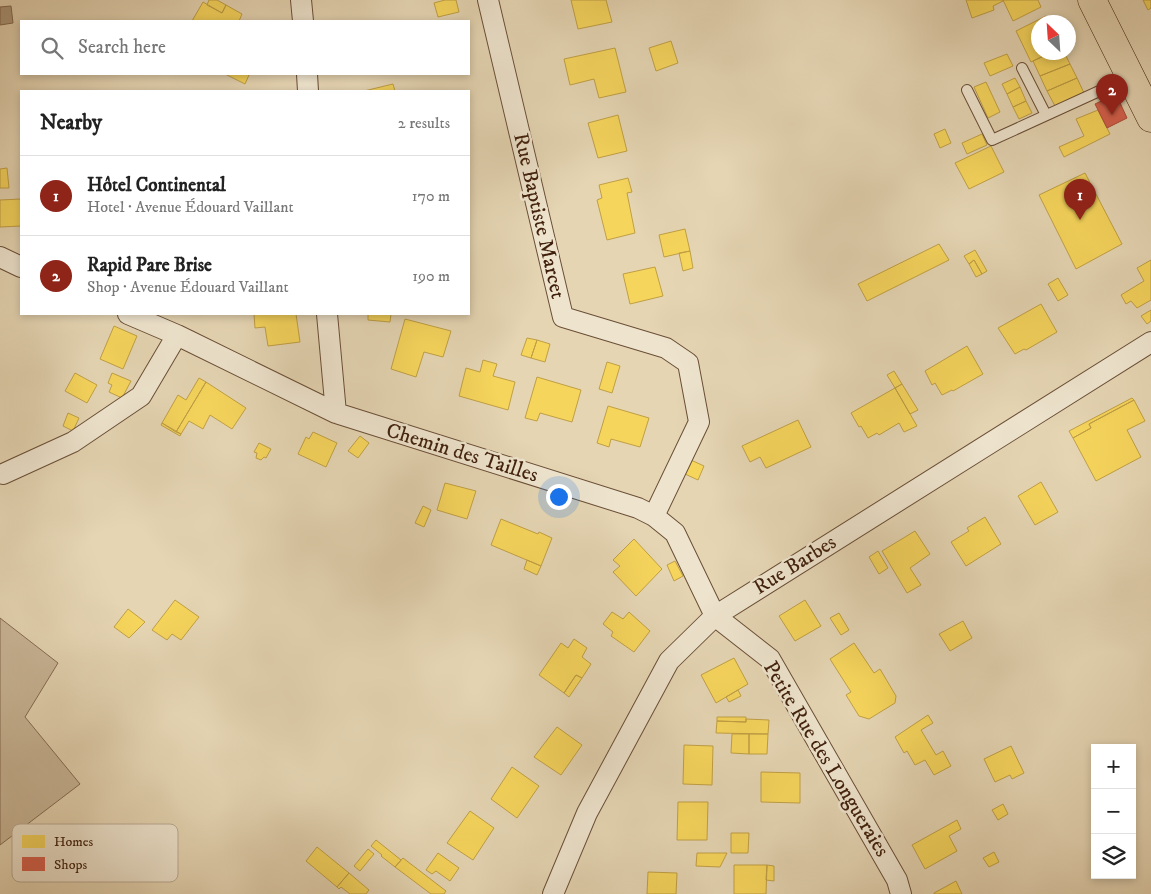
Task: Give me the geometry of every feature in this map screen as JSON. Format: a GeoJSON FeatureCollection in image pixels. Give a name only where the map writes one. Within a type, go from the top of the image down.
{"type":"FeatureCollection","features":[{"type":"Feature","properties":{"kind":"main road"},"geometry":{"type":"LineString","coordinates":[[1092,0],[1151,118]]}},
{"type":"Feature","properties":{"kind":"street"},"geometry":{"type":"LineString","coordinates":[[301,0],[302,20]]}},
{"type":"Feature","properties":{"kind":"street","name":"Rue Baptiste Marcet"},"geometry":{"type":"LineString","coordinates":[[488,0],[563,317],[666,348],[688,363],[699,422],[654,516]]}},
{"type":"Feature","properties":{"kind":"street"},"geometry":{"type":"LineString","coordinates":[[307,75],[308,90]]}},
{"type":"Feature","properties":{"kind":"street"},"geometry":{"type":"LineString","coordinates":[[0,258],[20,267]]}},
{"type":"Feature","properties":{"kind":"street","name":"Chemin des Tailles"},"geometry":{"type":"LineString","coordinates":[[130,315],[177,335],[336,413],[638,508],[654,516],[675,533],[715,616]]}},
{"type":"Feature","properties":{"kind":"street"},"geometry":{"type":"LineString","coordinates":[[327,315],[336,413]]}},
{"type":"Feature","properties":{"kind":"street"},"geometry":{"type":"LineString","coordinates":[[3,474],[74,442],[141,396],[177,335]]}},
{"type":"Feature","properties":{"kind":"street","name":"Rue Barbes"},"geometry":{"type":"LineString","coordinates":[[553,894],[587,814],[669,661],[715,616],[1151,342]]}},
{"type":"Feature","properties":{"kind":"street","name":"Petite Rue des Longueraies"},"geometry":{"type":"LineString","coordinates":[[715,616],[770,659],[897,880],[901,894]]}},
{"type":"Feature","properties":{"kind":"lane"},"geometry":{"type":"LineString","coordinates":[[1022,68],[1046,115]]}},
{"type":"Feature","properties":{"kind":"lane"},"geometry":{"type":"LineString","coordinates":[[967,90],[992,140],[1130,76]]}},
{"type":"Feature","properties":{"kind":"shaded area"},"geometry":{"type":"Polygon","coordinates":[[[11,6],[13,23],[0,25],[0,7],[11,6]]]}},
{"type":"Feature","properties":{"kind":"shaded area"},"geometry":{"type":"Polygon","coordinates":[[[0,618],[58,663],[25,717],[80,784],[28,824],[12,824],[12,836],[0,845],[0,618]]]}},
{"type":"Feature","properties":{"kind":"building: Homes"},"geometry":{"type":"Polygon","coordinates":[[[209,0],[217,0],[226,5],[222,13],[207,5],[209,0]]]}},
{"type":"Feature","properties":{"kind":"building: Homes"},"geometry":{"type":"Polygon","coordinates":[[[456,0],[459,12],[438,17],[434,3],[456,0]]]}},
{"type":"Feature","properties":{"kind":"building: Homes"},"geometry":{"type":"Polygon","coordinates":[[[571,0],[606,0],[612,22],[578,29],[571,0]]]}},
{"type":"Feature","properties":{"kind":"building: Homes"},"geometry":{"type":"Polygon","coordinates":[[[966,0],[1003,1],[993,6],[994,10],[972,18],[966,0]]]}},
{"type":"Feature","properties":{"kind":"building: Homes"},"geometry":{"type":"Polygon","coordinates":[[[1003,0],[1038,0],[1041,7],[1013,21],[1003,0]]]}},
{"type":"Feature","properties":{"kind":"building: Homes"},"geometry":{"type":"Polygon","coordinates":[[[1143,0],[1151,0],[1151,8],[1148,10],[1143,0]]]}},
{"type":"Feature","properties":{"kind":"building: Homes"},"geometry":{"type":"Polygon","coordinates":[[[203,2],[222,13],[226,5],[242,14],[239,20],[193,20],[203,2]]]}},
{"type":"Feature","properties":{"kind":"building: Homes"},"geometry":{"type":"Polygon","coordinates":[[[1031,24],[1031,60],[1035,60],[1031,62],[1016,31],[1031,24]]]}},
{"type":"Feature","properties":{"kind":"building: Homes"},"geometry":{"type":"Polygon","coordinates":[[[671,41],[678,63],[656,71],[649,48],[671,41]]]}},
{"type":"Feature","properties":{"kind":"building: Homes"},"geometry":{"type":"Polygon","coordinates":[[[615,48],[626,92],[599,98],[594,79],[570,85],[564,59],[615,48]]]}},
{"type":"Feature","properties":{"kind":"building: Homes"},"geometry":{"type":"Polygon","coordinates":[[[1007,54],[1013,66],[990,76],[984,63],[1007,54]]]}},
{"type":"Feature","properties":{"kind":"building: Homes"},"geometry":{"type":"Polygon","coordinates":[[[1068,60],[1070,64],[1040,76],[1033,61],[1068,60]]]}},
{"type":"Feature","properties":{"kind":"building: Homes"},"geometry":{"type":"Polygon","coordinates":[[[1070,64],[1077,78],[1047,91],[1040,76],[1070,64]]]}},
{"type":"Feature","properties":{"kind":"building: Homes"},"geometry":{"type":"Polygon","coordinates":[[[227,75],[249,75],[245,84],[227,75]]]}},
{"type":"Feature","properties":{"kind":"building: Homes"},"geometry":{"type":"Polygon","coordinates":[[[1015,78],[1020,87],[1007,94],[1002,84],[1015,78]]]}},
{"type":"Feature","properties":{"kind":"building: Homes"},"geometry":{"type":"Polygon","coordinates":[[[1077,78],[1084,93],[1055,106],[1047,91],[1077,78]]]}},
{"type":"Feature","properties":{"kind":"building: Homes"},"geometry":{"type":"Polygon","coordinates":[[[986,82],[1000,112],[988,118],[974,87],[986,82]]]}},
{"type":"Feature","properties":{"kind":"building: Homes"},"geometry":{"type":"Polygon","coordinates":[[[393,84],[395,90],[368,90],[393,84]]]}},
{"type":"Feature","properties":{"kind":"building: Homes"},"geometry":{"type":"Polygon","coordinates":[[[1020,87],[1026,101],[1013,107],[1007,94],[1020,87]]]}},
{"type":"Feature","properties":{"kind":"building: Homes"},"geometry":{"type":"Polygon","coordinates":[[[1026,101],[1032,113],[1019,119],[1013,107],[1026,101]]]}},
{"type":"Feature","properties":{"kind":"building: Homes"},"geometry":{"type":"Polygon","coordinates":[[[1098,110],[1110,134],[1064,157],[1059,147],[1084,136],[1076,119],[1098,110]]]}},
{"type":"Feature","properties":{"kind":"building: Homes"},"geometry":{"type":"Polygon","coordinates":[[[618,115],[627,151],[598,158],[588,123],[618,115]]]}},
{"type":"Feature","properties":{"kind":"building: Homes"},"geometry":{"type":"Polygon","coordinates":[[[945,129],[951,143],[940,148],[934,134],[945,129]]]}},
{"type":"Feature","properties":{"kind":"building: Homes"},"geometry":{"type":"Polygon","coordinates":[[[982,134],[987,145],[967,154],[962,143],[982,134]]]}},
{"type":"Feature","properties":{"kind":"building: Homes"},"geometry":{"type":"Polygon","coordinates":[[[991,146],[1004,172],[969,189],[955,163],[991,146]]]}},
{"type":"Feature","properties":{"kind":"building: Homes"},"geometry":{"type":"Polygon","coordinates":[[[7,168],[9,188],[0,188],[0,169],[7,168]]]}},
{"type":"Feature","properties":{"kind":"building: Homes"},"geometry":{"type":"Polygon","coordinates":[[[1085,173],[1122,244],[1076,269],[1039,195],[1085,173]]]}},
{"type":"Feature","properties":{"kind":"building: Homes"},"geometry":{"type":"Polygon","coordinates":[[[628,178],[632,192],[627,193],[635,233],[607,240],[597,200],[602,198],[599,185],[628,178]]]}},
{"type":"Feature","properties":{"kind":"building: Homes"},"geometry":{"type":"Polygon","coordinates":[[[20,199],[20,226],[0,227],[0,200],[20,199]]]}},
{"type":"Feature","properties":{"kind":"building: Homes"},"geometry":{"type":"Polygon","coordinates":[[[685,229],[690,251],[664,257],[659,235],[685,229]]]}},
{"type":"Feature","properties":{"kind":"building: Homes"},"geometry":{"type":"Polygon","coordinates":[[[939,244],[949,260],[867,301],[858,284],[939,244]]]}},
{"type":"Feature","properties":{"kind":"building: Homes"},"geometry":{"type":"Polygon","coordinates":[[[975,250],[987,271],[982,274],[974,260],[969,264],[964,256],[975,250]]]}},
{"type":"Feature","properties":{"kind":"building: Homes"},"geometry":{"type":"Polygon","coordinates":[[[690,251],[693,268],[683,271],[679,253],[690,251]]]}},
{"type":"Feature","properties":{"kind":"building: Homes"},"geometry":{"type":"Polygon","coordinates":[[[974,260],[982,274],[976,277],[969,264],[974,260]]]}},
{"type":"Feature","properties":{"kind":"building: Homes"},"geometry":{"type":"Polygon","coordinates":[[[1151,260],[1151,300],[1137,308],[1131,301],[1126,304],[1121,295],[1144,281],[1137,268],[1151,260]]]}},
{"type":"Feature","properties":{"kind":"building: Homes"},"geometry":{"type":"Polygon","coordinates":[[[655,267],[663,296],[630,304],[623,274],[655,267]]]}},
{"type":"Feature","properties":{"kind":"building: Homes"},"geometry":{"type":"Polygon","coordinates":[[[1058,278],[1068,295],[1058,301],[1048,284],[1058,278]]]}},
{"type":"Feature","properties":{"kind":"building: Homes"},"geometry":{"type":"Polygon","coordinates":[[[1041,304],[1057,332],[1026,350],[1024,349],[1015,354],[998,328],[1041,304]]]}},
{"type":"Feature","properties":{"kind":"building: Homes"},"geometry":{"type":"Polygon","coordinates":[[[1151,310],[1151,321],[1147,324],[1141,316],[1151,310]]]}},
{"type":"Feature","properties":{"kind":"building: Homes"},"geometry":{"type":"Polygon","coordinates":[[[254,315],[296,315],[300,342],[268,346],[265,327],[255,328],[254,315]]]}},
{"type":"Feature","properties":{"kind":"building: Homes"},"geometry":{"type":"Polygon","coordinates":[[[368,315],[391,315],[390,322],[368,320],[368,315]]]}},
{"type":"Feature","properties":{"kind":"building: Homes"},"geometry":{"type":"Polygon","coordinates":[[[405,319],[451,331],[443,357],[424,352],[416,377],[391,369],[405,319]]]}},
{"type":"Feature","properties":{"kind":"building: Homes"},"geometry":{"type":"Polygon","coordinates":[[[114,326],[137,336],[123,369],[100,359],[114,326]]]}},
{"type":"Feature","properties":{"kind":"building: Homes"},"geometry":{"type":"Polygon","coordinates":[[[527,338],[537,340],[531,358],[521,355],[527,338]]]}},
{"type":"Feature","properties":{"kind":"building: Homes"},"geometry":{"type":"Polygon","coordinates":[[[537,340],[550,344],[545,362],[531,358],[537,340]]]}},
{"type":"Feature","properties":{"kind":"building: Homes"},"geometry":{"type":"Polygon","coordinates":[[[967,346],[983,374],[942,395],[935,383],[932,385],[925,371],[967,346]]]}},
{"type":"Feature","properties":{"kind":"building: Homes"},"geometry":{"type":"Polygon","coordinates":[[[483,360],[497,364],[493,376],[515,382],[508,410],[459,396],[466,368],[480,372],[483,360]]]}},
{"type":"Feature","properties":{"kind":"building: Homes"},"geometry":{"type":"Polygon","coordinates":[[[607,362],[620,366],[612,393],[599,389],[607,362]]]}},
{"type":"Feature","properties":{"kind":"building: Homes"},"geometry":{"type":"Polygon","coordinates":[[[894,371],[902,384],[895,388],[887,375],[894,371]]]}},
{"type":"Feature","properties":{"kind":"building: Homes"},"geometry":{"type":"Polygon","coordinates":[[[75,373],[97,385],[87,403],[65,391],[75,373]]]}},
{"type":"Feature","properties":{"kind":"building: Homes"},"geometry":{"type":"Polygon","coordinates":[[[112,373],[131,381],[122,398],[109,392],[112,385],[108,383],[112,373]]]}},
{"type":"Feature","properties":{"kind":"building: Homes"},"geometry":{"type":"Polygon","coordinates":[[[537,377],[581,390],[572,422],[540,413],[537,421],[525,418],[537,377]]]}},
{"type":"Feature","properties":{"kind":"building: Homes"},"geometry":{"type":"Polygon","coordinates":[[[199,378],[206,382],[176,432],[162,423],[178,395],[186,400],[199,378]]]}},
{"type":"Feature","properties":{"kind":"building: Homes"},"geometry":{"type":"Polygon","coordinates":[[[206,382],[246,408],[232,429],[210,415],[203,429],[189,421],[181,434],[176,432],[206,382]]]}},
{"type":"Feature","properties":{"kind":"building: Homes"},"geometry":{"type":"Polygon","coordinates":[[[902,384],[918,410],[910,414],[895,388],[902,384]]]}},
{"type":"Feature","properties":{"kind":"building: Homes"},"geometry":{"type":"Polygon","coordinates":[[[895,388],[917,426],[904,432],[899,423],[879,435],[877,433],[868,438],[851,413],[895,388]]]}},
{"type":"Feature","properties":{"kind":"building: Homes"},"geometry":{"type":"Polygon","coordinates":[[[1132,398],[1134,400],[1089,424],[1091,428],[1073,438],[1069,431],[1132,398]]]}},
{"type":"Feature","properties":{"kind":"building: Homes"},"geometry":{"type":"Polygon","coordinates":[[[1134,400],[1145,421],[1127,430],[1141,457],[1096,481],[1073,438],[1091,428],[1089,424],[1134,400]]]}},
{"type":"Feature","properties":{"kind":"building: Homes"},"geometry":{"type":"Polygon","coordinates":[[[608,406],[649,418],[640,447],[611,439],[609,447],[597,443],[608,406]]]}},
{"type":"Feature","properties":{"kind":"building: Homes"},"geometry":{"type":"Polygon","coordinates":[[[68,413],[79,418],[73,431],[63,426],[68,413]]]}},
{"type":"Feature","properties":{"kind":"building: Homes"},"geometry":{"type":"Polygon","coordinates":[[[798,420],[811,447],[766,468],[760,457],[750,462],[742,446],[798,420]]]}},
{"type":"Feature","properties":{"kind":"building: Homes"},"geometry":{"type":"Polygon","coordinates":[[[162,423],[181,434],[180,436],[161,425],[162,423]]]}},
{"type":"Feature","properties":{"kind":"building: Homes"},"geometry":{"type":"Polygon","coordinates":[[[313,432],[337,443],[326,467],[298,454],[306,437],[309,439],[313,432]]]}},
{"type":"Feature","properties":{"kind":"building: Homes"},"geometry":{"type":"Polygon","coordinates":[[[360,436],[369,443],[358,458],[348,451],[360,436]]]}},
{"type":"Feature","properties":{"kind":"building: Homes"},"geometry":{"type":"Polygon","coordinates":[[[259,443],[271,449],[266,458],[264,457],[261,460],[256,458],[257,453],[254,452],[259,443]]]}},
{"type":"Feature","properties":{"kind":"building: Homes"},"geometry":{"type":"Polygon","coordinates":[[[691,460],[704,466],[698,480],[685,474],[691,460]]]}},
{"type":"Feature","properties":{"kind":"building: Homes"},"geometry":{"type":"Polygon","coordinates":[[[1041,482],[1058,512],[1035,525],[1018,496],[1041,482]]]}},
{"type":"Feature","properties":{"kind":"building: Homes"},"geometry":{"type":"Polygon","coordinates":[[[445,483],[476,491],[467,519],[437,510],[445,483]]]}},
{"type":"Feature","properties":{"kind":"building: Homes"},"geometry":{"type":"Polygon","coordinates":[[[423,506],[431,510],[424,527],[415,523],[423,506]]]}},
{"type":"Feature","properties":{"kind":"building: Homes"},"geometry":{"type":"Polygon","coordinates":[[[985,517],[1001,544],[966,566],[951,542],[969,531],[967,528],[985,517]]]}},
{"type":"Feature","properties":{"kind":"building: Homes"},"geometry":{"type":"Polygon","coordinates":[[[501,519],[552,538],[541,566],[491,545],[501,519]]]}},
{"type":"Feature","properties":{"kind":"building: Homes"},"geometry":{"type":"Polygon","coordinates":[[[915,531],[930,554],[910,568],[921,585],[907,593],[882,551],[915,531]]]}},
{"type":"Feature","properties":{"kind":"building: Homes"},"geometry":{"type":"Polygon","coordinates":[[[634,539],[662,569],[636,596],[613,572],[620,566],[613,560],[634,539]]]}},
{"type":"Feature","properties":{"kind":"building: Homes"},"geometry":{"type":"Polygon","coordinates":[[[878,551],[888,568],[879,574],[869,557],[878,551]]]}},
{"type":"Feature","properties":{"kind":"building: Homes"},"geometry":{"type":"Polygon","coordinates":[[[527,560],[541,566],[537,575],[524,569],[527,560]]]}},
{"type":"Feature","properties":{"kind":"building: Homes"},"geometry":{"type":"Polygon","coordinates":[[[675,561],[683,576],[674,581],[667,565],[675,561]]]}},
{"type":"Feature","properties":{"kind":"building: Homes"},"geometry":{"type":"Polygon","coordinates":[[[175,600],[199,617],[181,640],[172,634],[167,640],[152,630],[175,600]]]}},
{"type":"Feature","properties":{"kind":"building: Homes"},"geometry":{"type":"Polygon","coordinates":[[[805,600],[821,626],[795,641],[779,616],[805,600]]]}},
{"type":"Feature","properties":{"kind":"building: Homes"},"geometry":{"type":"Polygon","coordinates":[[[128,609],[145,622],[129,638],[114,627],[128,609]]]}},
{"type":"Feature","properties":{"kind":"building: Homes"},"geometry":{"type":"Polygon","coordinates":[[[612,612],[623,619],[629,612],[650,631],[634,652],[611,636],[613,632],[603,624],[612,612]]]}},
{"type":"Feature","properties":{"kind":"building: Homes"},"geometry":{"type":"Polygon","coordinates":[[[839,613],[849,630],[841,635],[830,618],[839,613]]]}},
{"type":"Feature","properties":{"kind":"building: Homes"},"geometry":{"type":"Polygon","coordinates":[[[963,621],[972,638],[950,651],[939,634],[963,621]]]}},
{"type":"Feature","properties":{"kind":"building: Homes"},"geometry":{"type":"Polygon","coordinates":[[[574,639],[587,648],[582,657],[591,664],[582,678],[576,675],[564,693],[539,675],[561,643],[568,648],[574,639]]]}},
{"type":"Feature","properties":{"kind":"building: Homes"},"geometry":{"type":"Polygon","coordinates":[[[854,643],[874,673],[880,669],[896,696],[895,703],[869,719],[859,716],[846,695],[851,692],[830,659],[854,643]]]}},
{"type":"Feature","properties":{"kind":"building: Homes"},"geometry":{"type":"Polygon","coordinates":[[[734,658],[748,684],[716,703],[701,675],[734,658]]]}},
{"type":"Feature","properties":{"kind":"building: Homes"},"geometry":{"type":"Polygon","coordinates":[[[576,675],[582,678],[569,697],[564,693],[576,675]]]}},
{"type":"Feature","properties":{"kind":"building: Homes"},"geometry":{"type":"Polygon","coordinates":[[[738,690],[741,696],[729,702],[726,697],[738,690]]]}},
{"type":"Feature","properties":{"kind":"building: Homes"},"geometry":{"type":"Polygon","coordinates":[[[928,715],[933,723],[921,730],[936,755],[943,751],[951,766],[934,775],[925,760],[915,765],[907,751],[904,753],[895,737],[928,715]]]}},
{"type":"Feature","properties":{"kind":"building: Homes"},"geometry":{"type":"Polygon","coordinates":[[[717,717],[746,717],[746,722],[717,721],[717,717]]]}},
{"type":"Feature","properties":{"kind":"building: Homes"},"geometry":{"type":"Polygon","coordinates":[[[746,719],[769,720],[768,734],[716,733],[717,721],[746,722],[746,719]]]}},
{"type":"Feature","properties":{"kind":"building: Homes"},"geometry":{"type":"Polygon","coordinates":[[[557,727],[582,745],[561,775],[534,757],[557,727]]]}},
{"type":"Feature","properties":{"kind":"building: Homes"},"geometry":{"type":"Polygon","coordinates":[[[732,734],[749,734],[749,754],[731,753],[732,734]]]}},
{"type":"Feature","properties":{"kind":"building: Homes"},"geometry":{"type":"Polygon","coordinates":[[[749,734],[768,734],[767,754],[749,754],[749,734]]]}},
{"type":"Feature","properties":{"kind":"building: Homes"},"geometry":{"type":"Polygon","coordinates":[[[684,745],[713,746],[712,785],[683,784],[684,745]]]}},
{"type":"Feature","properties":{"kind":"building: Homes"},"geometry":{"type":"Polygon","coordinates":[[[1011,746],[1024,773],[1012,779],[1010,775],[995,782],[984,759],[1011,746]]]}},
{"type":"Feature","properties":{"kind":"building: Homes"},"geometry":{"type":"Polygon","coordinates":[[[512,767],[539,786],[517,818],[491,799],[512,767]]]}},
{"type":"Feature","properties":{"kind":"building: Homes"},"geometry":{"type":"Polygon","coordinates":[[[761,772],[800,773],[800,803],[761,802],[761,772]]]}},
{"type":"Feature","properties":{"kind":"building: Homes"},"geometry":{"type":"Polygon","coordinates":[[[678,802],[708,802],[707,840],[677,840],[678,802]]]}},
{"type":"Feature","properties":{"kind":"building: Homes"},"geometry":{"type":"Polygon","coordinates":[[[1003,804],[1008,814],[998,820],[992,810],[1003,804]]]}},
{"type":"Feature","properties":{"kind":"building: Homes"},"geometry":{"type":"Polygon","coordinates":[[[470,811],[494,828],[473,860],[447,843],[470,811]]]}},
{"type":"Feature","properties":{"kind":"building: Homes"},"geometry":{"type":"Polygon","coordinates":[[[957,820],[961,829],[949,836],[957,851],[925,869],[912,845],[957,820]]]}},
{"type":"Feature","properties":{"kind":"building: Homes"},"geometry":{"type":"Polygon","coordinates":[[[731,833],[749,833],[748,853],[731,853],[731,833]]]}},
{"type":"Feature","properties":{"kind":"building: Homes"},"geometry":{"type":"Polygon","coordinates":[[[376,840],[401,860],[395,867],[371,846],[376,840]]]}},
{"type":"Feature","properties":{"kind":"building: Homes"},"geometry":{"type":"Polygon","coordinates":[[[317,847],[349,873],[337,887],[306,861],[317,847]]]}},
{"type":"Feature","properties":{"kind":"building: Homes"},"geometry":{"type":"Polygon","coordinates":[[[368,849],[374,854],[360,871],[354,866],[368,849]]]}},
{"type":"Feature","properties":{"kind":"building: Homes"},"geometry":{"type":"Polygon","coordinates":[[[994,852],[999,862],[989,867],[983,858],[994,852]]]}},
{"type":"Feature","properties":{"kind":"building: Homes"},"geometry":{"type":"Polygon","coordinates":[[[438,853],[459,868],[450,881],[436,871],[432,874],[426,870],[438,853]]]}},
{"type":"Feature","properties":{"kind":"building: Homes"},"geometry":{"type":"Polygon","coordinates":[[[697,853],[727,853],[720,867],[696,866],[697,853]]]}},
{"type":"Feature","properties":{"kind":"building: Homes"},"geometry":{"type":"Polygon","coordinates":[[[403,858],[446,891],[444,894],[431,894],[395,867],[403,858]]]}},
{"type":"Feature","properties":{"kind":"building: Homes"},"geometry":{"type":"Polygon","coordinates":[[[734,865],[767,865],[766,894],[734,894],[734,865]]]}},
{"type":"Feature","properties":{"kind":"building: Homes"},"geometry":{"type":"Polygon","coordinates":[[[767,865],[774,866],[774,881],[766,880],[767,865]]]}},
{"type":"Feature","properties":{"kind":"building: Homes"},"geometry":{"type":"Polygon","coordinates":[[[648,872],[677,873],[676,894],[647,894],[648,872]]]}},
{"type":"Feature","properties":{"kind":"building: Homes"},"geometry":{"type":"Polygon","coordinates":[[[349,873],[369,890],[366,894],[350,894],[341,887],[339,889],[337,887],[349,873]]]}},
{"type":"Feature","properties":{"kind":"building: Homes"},"geometry":{"type":"Polygon","coordinates":[[[956,881],[962,894],[934,894],[934,893],[956,881]]]}},
{"type":"Feature","properties":{"kind":"building: Shops"},"geometry":{"type":"Polygon","coordinates":[[[1116,94],[1127,118],[1107,128],[1095,104],[1116,94]]]}},
{"type":"Feature","properties":{"kind":"place","name":"Rapid Pare Brise"},"geometry":{"type":"Point","coordinates":[1112,115]}},
{"type":"Feature","properties":{"kind":"place","name":"Hôtel Continental"},"geometry":{"type":"Point","coordinates":[1080,220]}}]}
